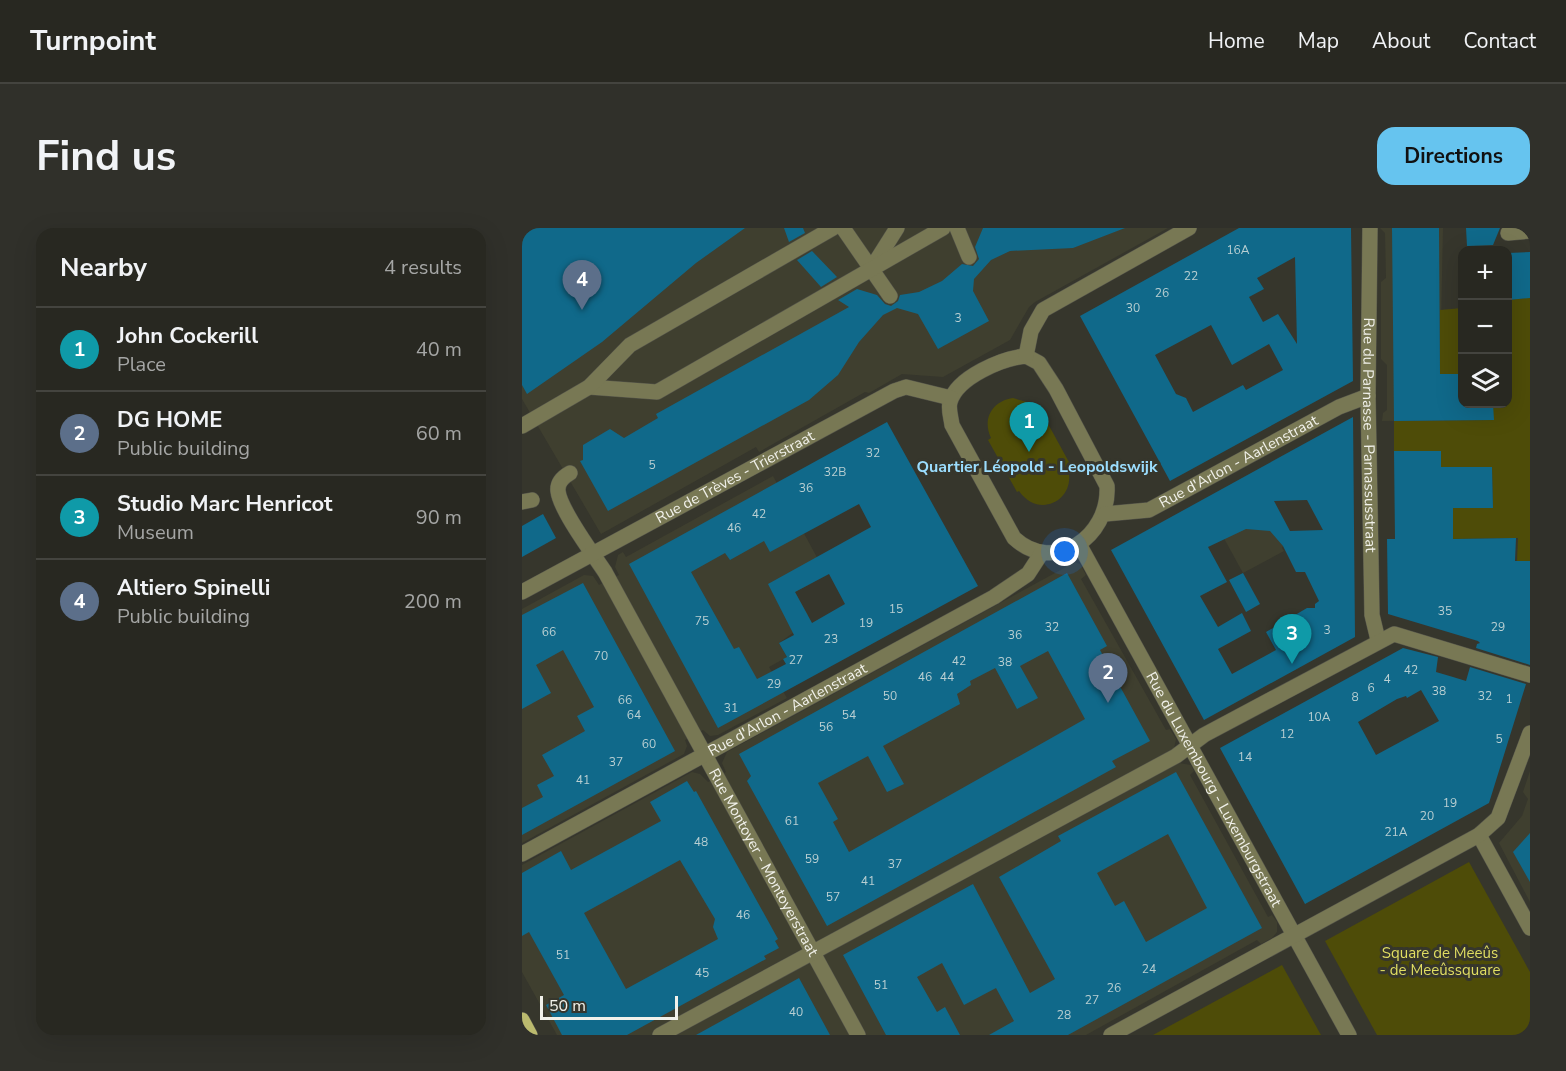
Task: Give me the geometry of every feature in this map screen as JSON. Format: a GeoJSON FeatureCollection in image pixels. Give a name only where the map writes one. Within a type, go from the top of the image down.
{"type":"FeatureCollection","features":[{"type":"Feature","properties":{"kind":"main road"},"geometry":{"type":"LineString","coordinates":[[522,1020],[530,1035]]}},
{"type":"Feature","properties":{"kind":"street"},"geometry":{"type":"LineString","coordinates":[[522,426],[589,387],[630,345],[832,228]]}},
{"type":"Feature","properties":{"kind":"street"},"geometry":{"type":"LineString","coordinates":[[843,228],[890,296]]}},
{"type":"Feature","properties":{"kind":"street"},"geometry":{"type":"LineString","coordinates":[[871,269],[897,228]]}},
{"type":"Feature","properties":{"kind":"street"},"geometry":{"type":"LineString","coordinates":[[589,387],[657,392],[943,228]]}},
{"type":"Feature","properties":{"kind":"street"},"geometry":{"type":"LineString","coordinates":[[957,228],[969,257]]}},
{"type":"Feature","properties":{"kind":"street"},"geometry":{"type":"LineString","coordinates":[[1026,356],[1031,331],[1043,310],[1190,228]]}},
{"type":"Feature","properties":{"kind":"street","name":"Rue du Parnasse - Parnassusstraat"},"geometry":{"type":"LineString","coordinates":[[1370,228],[1368,396],[1372,615],[1378,640]]}},
{"type":"Feature","properties":{"kind":"street"},"geometry":{"type":"LineString","coordinates":[[1508,233],[1530,231]]}},
{"type":"Feature","properties":{"kind":"street"},"geometry":{"type":"LineString","coordinates":[[1026,356],[1039,363],[1094,458],[1107,486],[1108,503],[1105,514],[1079,544],[1041,554],[1026,548],[1014,538],[952,425],[949,409],[951,398],[965,383],[985,369],[1007,358],[1026,356]]}},
{"type":"Feature","properties":{"kind":"street","name":"Rue de Trèves - Trierstraat"},"geometry":{"type":"LineString","coordinates":[[522,592],[894,391],[906,387],[951,398]]}},
{"type":"Feature","properties":{"kind":"street","name":"Rue d'Arlon - Aarlenstraat"},"geometry":{"type":"LineString","coordinates":[[1105,514],[1149,510],[1339,407],[1368,396]]}},
{"type":"Feature","properties":{"kind":"street","name":"Rue Montoyer - Montoyerstraat"},"geometry":{"type":"LineString","coordinates":[[570,473],[559,482],[557,490],[561,503],[593,554],[858,1035]]}},
{"type":"Feature","properties":{"kind":"street","name":"Rue du Luxembourg - Luxemburgstraat"},"geometry":{"type":"LineString","coordinates":[[1079,544],[1349,1035]]}},
{"type":"Feature","properties":{"kind":"street","name":"Rue d'Arlon - Aarlenstraat"},"geometry":{"type":"LineString","coordinates":[[522,854],[994,597],[1028,574],[1041,554]]}},
{"type":"Feature","properties":{"kind":"street"},"geometry":{"type":"LineString","coordinates":[[660,1035],[1176,756],[1204,735],[1378,640],[1398,634],[1530,675]]}},
{"type":"Feature","properties":{"kind":"street"},"geometry":{"type":"LineString","coordinates":[[1111,1035],[1479,835],[1498,819],[1530,733]]}},
{"type":"Feature","properties":{"kind":"street"},"geometry":{"type":"LineString","coordinates":[[1479,835],[1530,928]]}},
{"type":"Feature","properties":{"kind":"shaded area"},"geometry":{"type":"Polygon","coordinates":[[[522,228],[1168,228],[1035,302],[1029,307],[1010,340],[943,377],[902,374],[869,393],[865,392],[759,452],[756,447],[601,534],[522,399],[522,228]]]}},
{"type":"Feature","properties":{"kind":"shaded area"},"geometry":{"type":"Polygon","coordinates":[[[1380,228],[1443,228],[1440,374],[1458,374],[1458,408],[1493,408],[1494,420],[1382,421],[1383,413],[1387,410],[1387,365],[1381,359],[1381,282],[1386,278],[1385,233],[1380,228]]]}},
{"type":"Feature","properties":{"kind":"shaded area"},"geometry":{"type":"Polygon","coordinates":[[[773,476],[820,563],[810,584],[795,592],[808,615],[794,632],[779,643],[787,657],[769,667],[787,698],[718,735],[710,736],[703,730],[685,740],[687,746],[684,754],[522,843],[522,609],[584,575],[593,576],[599,585],[619,575],[615,567],[618,555],[623,552],[626,557],[773,476]]]}},
{"type":"Feature","properties":{"kind":"shaded area"},"geometry":{"type":"Polygon","coordinates":[[[1203,500],[1291,532],[1282,548],[1284,551],[1243,573],[1203,500]]]}},
{"type":"Feature","properties":{"kind":"shaded area"},"geometry":{"type":"Polygon","coordinates":[[[1072,561],[1080,564],[1086,575],[1081,579],[1166,730],[1170,729],[1176,739],[1174,748],[1179,763],[1191,765],[1194,771],[1190,775],[1268,917],[1272,915],[1277,922],[1277,932],[1272,938],[1261,944],[1257,940],[1086,1035],[557,1035],[522,972],[522,865],[692,772],[700,774],[708,782],[726,772],[722,763],[727,752],[1066,567],[1065,563],[1072,561]]]}},
{"type":"Feature","properties":{"kind":"shaded area"},"geometry":{"type":"Polygon","coordinates":[[[1530,771],[1530,902],[1499,843],[1522,816],[1528,799],[1523,792],[1530,771]]]}},
{"type":"Feature","properties":{"kind":"green space"},"geometry":{"type":"Polygon","coordinates":[[[1530,298],[1530,562],[1517,561],[1518,538],[1453,539],[1453,508],[1493,508],[1492,467],[1441,467],[1394,451],[1394,421],[1493,420],[1493,408],[1512,408],[1512,300],[1530,298]]]}},
{"type":"Feature","properties":{"kind":"green space"},"geometry":{"type":"Polygon","coordinates":[[[1458,308],[1458,374],[1440,374],[1440,310],[1458,308]]]}},
{"type":"Feature","properties":{"kind":"green space"},"geometry":{"type":"Polygon","coordinates":[[[1013,398],[1030,403],[1037,413],[1041,411],[1070,464],[1067,466],[1068,488],[1063,496],[1047,505],[1037,504],[1028,500],[1019,491],[1017,492],[988,440],[991,438],[988,418],[991,412],[999,403],[1013,398]]]}},
{"type":"Feature","properties":{"kind":"green space","name":"Square de Meeûs - de Meeûssquare"},"geometry":{"type":"Polygon","coordinates":[[[1469,862],[1530,972],[1530,1035],[1377,1035],[1325,941],[1469,862]]]}},
{"type":"Feature","properties":{"kind":"green space"},"geometry":{"type":"Polygon","coordinates":[[[1282,965],[1321,1035],[1153,1035],[1282,965]]]}},
{"type":"Feature","properties":{"kind":"building"},"geometry":{"type":"Polygon","coordinates":[[[522,228],[745,228],[696,263],[602,342],[527,394],[522,385],[522,228]]]}},
{"type":"Feature","properties":{"kind":"building"},"geometry":{"type":"Polygon","coordinates":[[[784,228],[803,228],[805,233],[789,242],[784,228]]]}},
{"type":"Feature","properties":{"kind":"building"},"geometry":{"type":"Polygon","coordinates":[[[983,228],[1125,228],[1073,248],[1010,251],[991,260],[974,279],[973,291],[989,321],[938,349],[918,314],[897,308],[883,315],[859,342],[838,375],[809,400],[608,511],[580,461],[583,460],[583,445],[610,429],[624,438],[658,418],[656,414],[849,307],[838,300],[857,289],[877,295],[885,304],[891,306],[898,301],[900,295],[919,292],[942,281],[962,264],[973,266],[979,259],[975,247],[983,228]]]}},
{"type":"Feature","properties":{"kind":"building"},"geometry":{"type":"Polygon","coordinates":[[[1239,228],[1351,228],[1353,381],[1170,481],[1080,316],[1239,228]],[[1295,257],[1257,278],[1264,289],[1249,297],[1263,322],[1278,314],[1297,344],[1295,257]],[[1211,325],[1155,355],[1176,394],[1186,398],[1193,412],[1243,385],[1246,390],[1283,370],[1269,344],[1232,365],[1211,325]]]}},
{"type":"Feature","properties":{"kind":"building"},"geometry":{"type":"Polygon","coordinates":[[[1392,228],[1439,228],[1440,374],[1458,374],[1458,408],[1493,408],[1494,420],[1394,421],[1392,228]]]}},
{"type":"Feature","properties":{"kind":"building"},"geometry":{"type":"Polygon","coordinates":[[[1466,228],[1500,228],[1493,245],[1467,246],[1466,228]]]}},
{"type":"Feature","properties":{"kind":"building"},"geometry":{"type":"Polygon","coordinates":[[[812,251],[837,277],[821,287],[797,260],[812,251]]]}},
{"type":"Feature","properties":{"kind":"building"},"geometry":{"type":"Polygon","coordinates":[[[1530,252],[1530,298],[1512,300],[1512,253],[1530,252]]]}},
{"type":"Feature","properties":{"kind":"building"},"geometry":{"type":"Polygon","coordinates":[[[1353,417],[1355,637],[1204,720],[1111,550],[1353,417]],[[1307,500],[1274,501],[1290,531],[1323,530],[1307,500]],[[1246,529],[1208,547],[1227,582],[1200,596],[1218,627],[1242,613],[1251,631],[1218,649],[1232,674],[1276,650],[1266,632],[1307,608],[1315,608],[1315,604],[1319,601],[1305,572],[1296,572],[1283,546],[1270,531],[1246,529]]]}},
{"type":"Feature","properties":{"kind":"building"},"geometry":{"type":"Polygon","coordinates":[[[887,422],[978,586],[718,728],[629,564],[887,422]],[[859,504],[770,552],[764,541],[730,560],[725,553],[691,572],[734,649],[739,647],[757,679],[786,664],[783,659],[787,657],[779,643],[794,635],[768,584],[871,527],[859,504]],[[829,574],[795,592],[812,623],[845,604],[829,574]]]}},
{"type":"Feature","properties":{"kind":"building"},"geometry":{"type":"Polygon","coordinates":[[[1394,451],[1441,451],[1441,467],[1492,467],[1493,508],[1453,508],[1453,539],[1516,538],[1515,561],[1530,561],[1530,665],[1476,648],[1480,643],[1478,641],[1388,614],[1387,539],[1395,539],[1394,451]]]}},
{"type":"Feature","properties":{"kind":"building"},"geometry":{"type":"Polygon","coordinates":[[[543,514],[556,538],[522,557],[522,526],[543,514]]]}},
{"type":"Feature","properties":{"kind":"building"},"geometry":{"type":"Polygon","coordinates":[[[1067,573],[1107,646],[1100,650],[1150,741],[1112,761],[1116,767],[827,926],[747,781],[751,776],[739,754],[1067,573]],[[1048,651],[1020,666],[1038,698],[1017,709],[995,668],[970,681],[971,685],[957,694],[960,704],[883,746],[904,784],[887,792],[868,756],[818,783],[838,819],[833,822],[849,852],[1085,719],[1048,651]]]}},
{"type":"Feature","properties":{"kind":"building"},"geometry":{"type":"Polygon","coordinates":[[[1243,573],[1260,604],[1246,612],[1229,580],[1243,573]]]}},
{"type":"Feature","properties":{"kind":"building"},"geometry":{"type":"Polygon","coordinates":[[[583,583],[675,751],[522,835],[522,808],[543,797],[537,785],[554,776],[542,755],[585,731],[577,716],[594,707],[563,650],[536,665],[551,693],[522,709],[522,615],[583,583]]]}},
{"type":"Feature","properties":{"kind":"building"},"geometry":{"type":"Polygon","coordinates":[[[1403,648],[1438,657],[1436,672],[1466,681],[1470,667],[1526,684],[1489,803],[1305,904],[1220,748],[1403,648]],[[1421,690],[1407,698],[1406,696],[1397,699],[1358,722],[1376,755],[1439,721],[1421,690]]]}},
{"type":"Feature","properties":{"kind":"building"},"geometry":{"type":"Polygon","coordinates":[[[1176,772],[1262,928],[1068,1035],[989,1035],[1014,1021],[996,988],[964,1005],[942,963],[917,977],[937,1012],[945,1007],[960,1035],[886,1035],[843,955],[973,884],[1030,993],[1055,979],[999,877],[1061,841],[1058,836],[1176,772]],[[1168,834],[1097,873],[1115,906],[1124,901],[1146,942],[1207,908],[1168,834]]]}},
{"type":"Feature","properties":{"kind":"building"},"geometry":{"type":"Polygon","coordinates":[[[687,781],[694,792],[696,791],[778,939],[775,941],[779,948],[764,956],[766,959],[627,1035],[562,1035],[546,1005],[564,995],[529,932],[522,936],[522,873],[561,851],[571,870],[661,821],[650,802],[687,781]],[[680,860],[584,913],[626,989],[718,939],[713,927],[715,919],[680,860]]]}},
{"type":"Feature","properties":{"kind":"building"},"geometry":{"type":"Polygon","coordinates":[[[1530,833],[1530,882],[1513,852],[1530,833]]]}},
{"type":"Feature","properties":{"kind":"building"},"geometry":{"type":"Polygon","coordinates":[[[799,978],[830,1035],[696,1035],[725,1019],[799,978]]]}},
{"type":"Feature","properties":{"kind":"place","name":"Altiero Spinelli"},"geometry":{"type":"Point","coordinates":[582,310]}},
{"type":"Feature","properties":{"kind":"place","name":"John Cockerill"},"geometry":{"type":"Point","coordinates":[1029,452]}},
{"type":"Feature","properties":{"kind":"place","name":"Studio Marc Henricot"},"geometry":{"type":"Point","coordinates":[1292,664]}},
{"type":"Feature","properties":{"kind":"place","name":"DG HOME"},"geometry":{"type":"Point","coordinates":[1108,703]}},
{"type":"Feature","properties":{"kind":"district","name":"Quartier Léopold - Leopoldswijk"},"geometry":{"type":"Point","coordinates":[1037,466]}}]}
